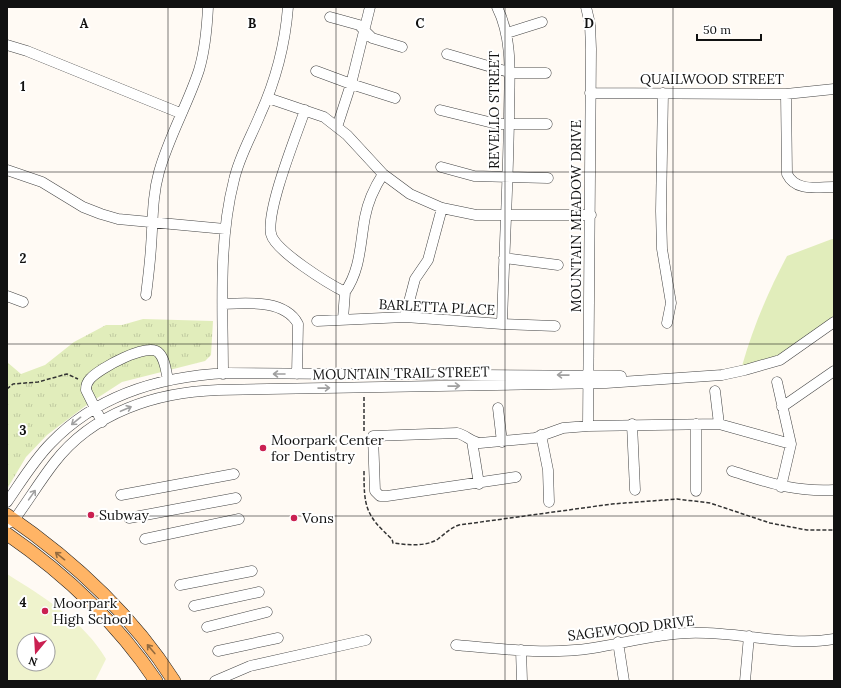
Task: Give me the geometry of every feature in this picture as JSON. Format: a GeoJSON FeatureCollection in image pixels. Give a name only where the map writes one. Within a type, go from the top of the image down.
{"type":"FeatureCollection","features":[{"type":"Feature","properties":{"kind":"main road"},"geometry":{"type":"LineString","coordinates":[[9,520],[80,573],[101,593],[153,653],[174,681]]}},
{"type":"Feature","properties":{"kind":"main road"},"geometry":{"type":"LineString","coordinates":[[7,534],[65,579],[93,606],[132,647],[156,681]]}},
{"type":"Feature","properties":{"kind":"street"},"geometry":{"type":"LineString","coordinates":[[146,295],[151,247],[152,204],[159,171],[180,113],[199,69],[206,30],[208,7]]}},
{"type":"Feature","properties":{"kind":"street"},"geometry":{"type":"LineString","coordinates":[[223,374],[225,229],[234,179],[242,156],[268,98],[284,46],[288,7]]}},
{"type":"Feature","properties":{"kind":"street"},"geometry":{"type":"LineString","coordinates":[[337,127],[351,84],[370,7]]}},
{"type":"Feature","properties":{"kind":"street","name":"REVELLO STREET"},"geometry":{"type":"LineString","coordinates":[[497,7],[507,33],[509,71],[508,177],[502,324]]}},
{"type":"Feature","properties":{"kind":"street","name":"MOUNTAIN MEADOW DRIVE"},"geometry":{"type":"LineString","coordinates":[[586,7],[590,24],[591,215],[588,426]]}},
{"type":"Feature","properties":{"kind":"street"},"geometry":{"type":"LineString","coordinates":[[330,17],[358,25],[372,38],[402,47]]}},
{"type":"Feature","properties":{"kind":"street"},"geometry":{"type":"LineString","coordinates":[[507,33],[542,22]]}},
{"type":"Feature","properties":{"kind":"street"},"geometry":{"type":"LineString","coordinates":[[7,45],[27,51],[180,113]]}},
{"type":"Feature","properties":{"kind":"street"},"geometry":{"type":"LineString","coordinates":[[447,54],[518,74],[546,73]]}},
{"type":"Feature","properties":{"kind":"street"},"geometry":{"type":"LineString","coordinates":[[316,71],[395,98]]}},
{"type":"Feature","properties":{"kind":"street","name":"QUAILWOOD STREET"},"geometry":{"type":"LineString","coordinates":[[590,93],[786,94],[815,92],[834,88]]}},
{"type":"Feature","properties":{"kind":"street"},"geometry":{"type":"LineString","coordinates":[[663,93],[660,211],[662,249],[671,296],[671,309],[667,323]]}},
{"type":"Feature","properties":{"kind":"street"},"geometry":{"type":"LineString","coordinates":[[786,94],[787,174],[792,183],[802,187],[834,187]]}},
{"type":"Feature","properties":{"kind":"street"},"geometry":{"type":"LineString","coordinates":[[268,98],[324,117],[337,127],[383,174],[410,194],[442,208],[476,215],[591,215]]}},
{"type":"Feature","properties":{"kind":"street"},"geometry":{"type":"LineString","coordinates":[[306,110],[275,202],[271,223],[272,235],[280,246],[301,264],[345,292]]}},
{"type":"Feature","properties":{"kind":"street"},"geometry":{"type":"LineString","coordinates":[[440,110],[509,125],[547,124]]}},
{"type":"Feature","properties":{"kind":"street"},"geometry":{"type":"LineString","coordinates":[[441,167],[474,176],[548,178]]}},
{"type":"Feature","properties":{"kind":"street"},"geometry":{"type":"LineString","coordinates":[[7,170],[42,182],[84,207],[118,219],[225,229]]}},
{"type":"Feature","properties":{"kind":"street"},"geometry":{"type":"LineString","coordinates":[[343,319],[345,292],[356,272],[368,202],[372,191],[383,174]]}},
{"type":"Feature","properties":{"kind":"street"},"geometry":{"type":"LineString","coordinates":[[405,317],[415,279],[428,260],[442,208]]}},
{"type":"Feature","properties":{"kind":"street"},"geometry":{"type":"LineString","coordinates":[[504,258],[558,265]]}},
{"type":"Feature","properties":{"kind":"street"},"geometry":{"type":"LineString","coordinates":[[7,296],[23,302]]}},
{"type":"Feature","properties":{"kind":"street"},"geometry":{"type":"LineString","coordinates":[[223,304],[269,306],[287,312],[296,320],[298,324],[297,374]]}},
{"type":"Feature","properties":{"kind":"street","name":"MOUNTAIN TRAIL STREET"},"geometry":{"type":"LineString","coordinates":[[7,502],[51,443],[95,408],[133,390],[168,380],[193,375],[223,374],[589,379],[704,372],[758,363],[788,350],[834,316]]}},
{"type":"Feature","properties":{"kind":"street","name":"BARLETTA PLACE"},"geometry":{"type":"LineString","coordinates":[[318,321],[405,317],[555,326]]}},
{"type":"Feature","properties":{"kind":"street","name":"MOUNTAIN TRAIL STREET"},"geometry":{"type":"LineString","coordinates":[[9,520],[61,455],[102,422],[128,408],[150,400],[188,391],[589,379],[690,378],[745,370],[780,360],[834,322]]}},
{"type":"Feature","properties":{"kind":"street"},"geometry":{"type":"LineString","coordinates":[[102,422],[86,390],[86,385],[90,379],[106,366],[141,351],[151,349],[159,353],[163,359],[168,380]]}},
{"type":"Feature","properties":{"kind":"street"},"geometry":{"type":"LineString","coordinates":[[782,407],[834,371]]}},
{"type":"Feature","properties":{"kind":"street"},"geometry":{"type":"LineString","coordinates":[[778,382],[782,407],[791,444],[781,487]]}},
{"type":"Feature","properties":{"kind":"street"},"geometry":{"type":"LineString","coordinates":[[715,392],[719,424]]}},
{"type":"Feature","properties":{"kind":"street"},"geometry":{"type":"LineString","coordinates":[[498,408],[502,442]]}},
{"type":"Feature","properties":{"kind":"street"},"geometry":{"type":"LineString","coordinates":[[516,478],[387,496],[376,494],[373,436],[457,433],[465,435],[472,441],[480,443],[502,442],[541,435],[563,428],[588,426],[632,424],[719,424],[791,444]]}},
{"type":"Feature","properties":{"kind":"street"},"geometry":{"type":"LineString","coordinates":[[632,424],[635,490]]}},
{"type":"Feature","properties":{"kind":"street"},"geometry":{"type":"LineString","coordinates":[[696,424],[696,491]]}},
{"type":"Feature","properties":{"kind":"street"},"geometry":{"type":"LineString","coordinates":[[541,435],[548,470],[549,502]]}},
{"type":"Feature","properties":{"kind":"street"},"geometry":{"type":"LineString","coordinates":[[472,441],[479,484]]}},
{"type":"Feature","properties":{"kind":"street"},"geometry":{"type":"LineString","coordinates":[[732,471],[781,487],[798,490],[834,490]]}},
{"type":"Feature","properties":{"kind":"street"},"geometry":{"type":"LineString","coordinates":[[121,495],[234,474]]}},
{"type":"Feature","properties":{"kind":"street"},"geometry":{"type":"LineString","coordinates":[[129,518],[236,498]]}},
{"type":"Feature","properties":{"kind":"street"},"geometry":{"type":"LineString","coordinates":[[145,539],[239,519]]}},
{"type":"Feature","properties":{"kind":"street"},"geometry":{"type":"LineString","coordinates":[[180,585],[252,571]]}},
{"type":"Feature","properties":{"kind":"street"},"geometry":{"type":"LineString","coordinates":[[194,606],[260,592]]}},
{"type":"Feature","properties":{"kind":"street"},"geometry":{"type":"LineString","coordinates":[[207,627],[267,612]]}},
{"type":"Feature","properties":{"kind":"street","name":"SAGEWOOD DRIVE"},"geometry":{"type":"LineString","coordinates":[[456,645],[520,650],[569,650],[593,648],[618,642],[687,633],[712,633],[815,641],[834,638]]}},
{"type":"Feature","properties":{"kind":"street"},"geometry":{"type":"LineString","coordinates":[[745,681],[749,636]]}},
{"type":"Feature","properties":{"kind":"street"},"geometry":{"type":"LineString","coordinates":[[218,651],[278,638]]}},
{"type":"Feature","properties":{"kind":"street"},"geometry":{"type":"LineString","coordinates":[[215,681],[250,666],[366,640]]}},
{"type":"Feature","properties":{"kind":"street"},"geometry":{"type":"LineString","coordinates":[[618,642],[624,681]]}},
{"type":"Feature","properties":{"kind":"street"},"geometry":{"type":"LineString","coordinates":[[520,650],[522,681]]}},
{"type":"Feature","properties":{"kind":"path"},"geometry":{"type":"LineString","coordinates":[[7,389],[13,384],[38,382],[67,374],[78,379]]}},
{"type":"Feature","properties":{"kind":"green space"},"geometry":{"type":"Polygon","coordinates":[[[834,239],[834,316],[788,350],[774,357],[742,366],[751,337],[762,310],[787,256],[834,239]]]}},
{"type":"Feature","properties":{"kind":"green space"},"geometry":{"type":"Polygon","coordinates":[[[143,319],[213,321],[211,355],[205,361],[122,382],[88,404],[47,435],[26,457],[7,489],[7,362],[21,374],[45,365],[74,342],[106,325],[122,325],[143,319]]]}},
{"type":"Feature","properties":{"kind":"green space"},"geometry":{"type":"Polygon","coordinates":[[[7,574],[62,611],[87,633],[106,659],[95,681],[7,681],[7,574]]]}},
{"type":"Feature","properties":{"kind":"place","name":"Moorpark Center for Dentistry"},"geometry":{"type":"Point","coordinates":[263,448]}},
{"type":"Feature","properties":{"kind":"place","name":"Subway"},"geometry":{"type":"Point","coordinates":[91,515]}},
{"type":"Feature","properties":{"kind":"place","name":"Vons"},"geometry":{"type":"Point","coordinates":[294,518]}},
{"type":"Feature","properties":{"kind":"place","name":"Moorpark High School"},"geometry":{"type":"Point","coordinates":[45,611]}}]}
